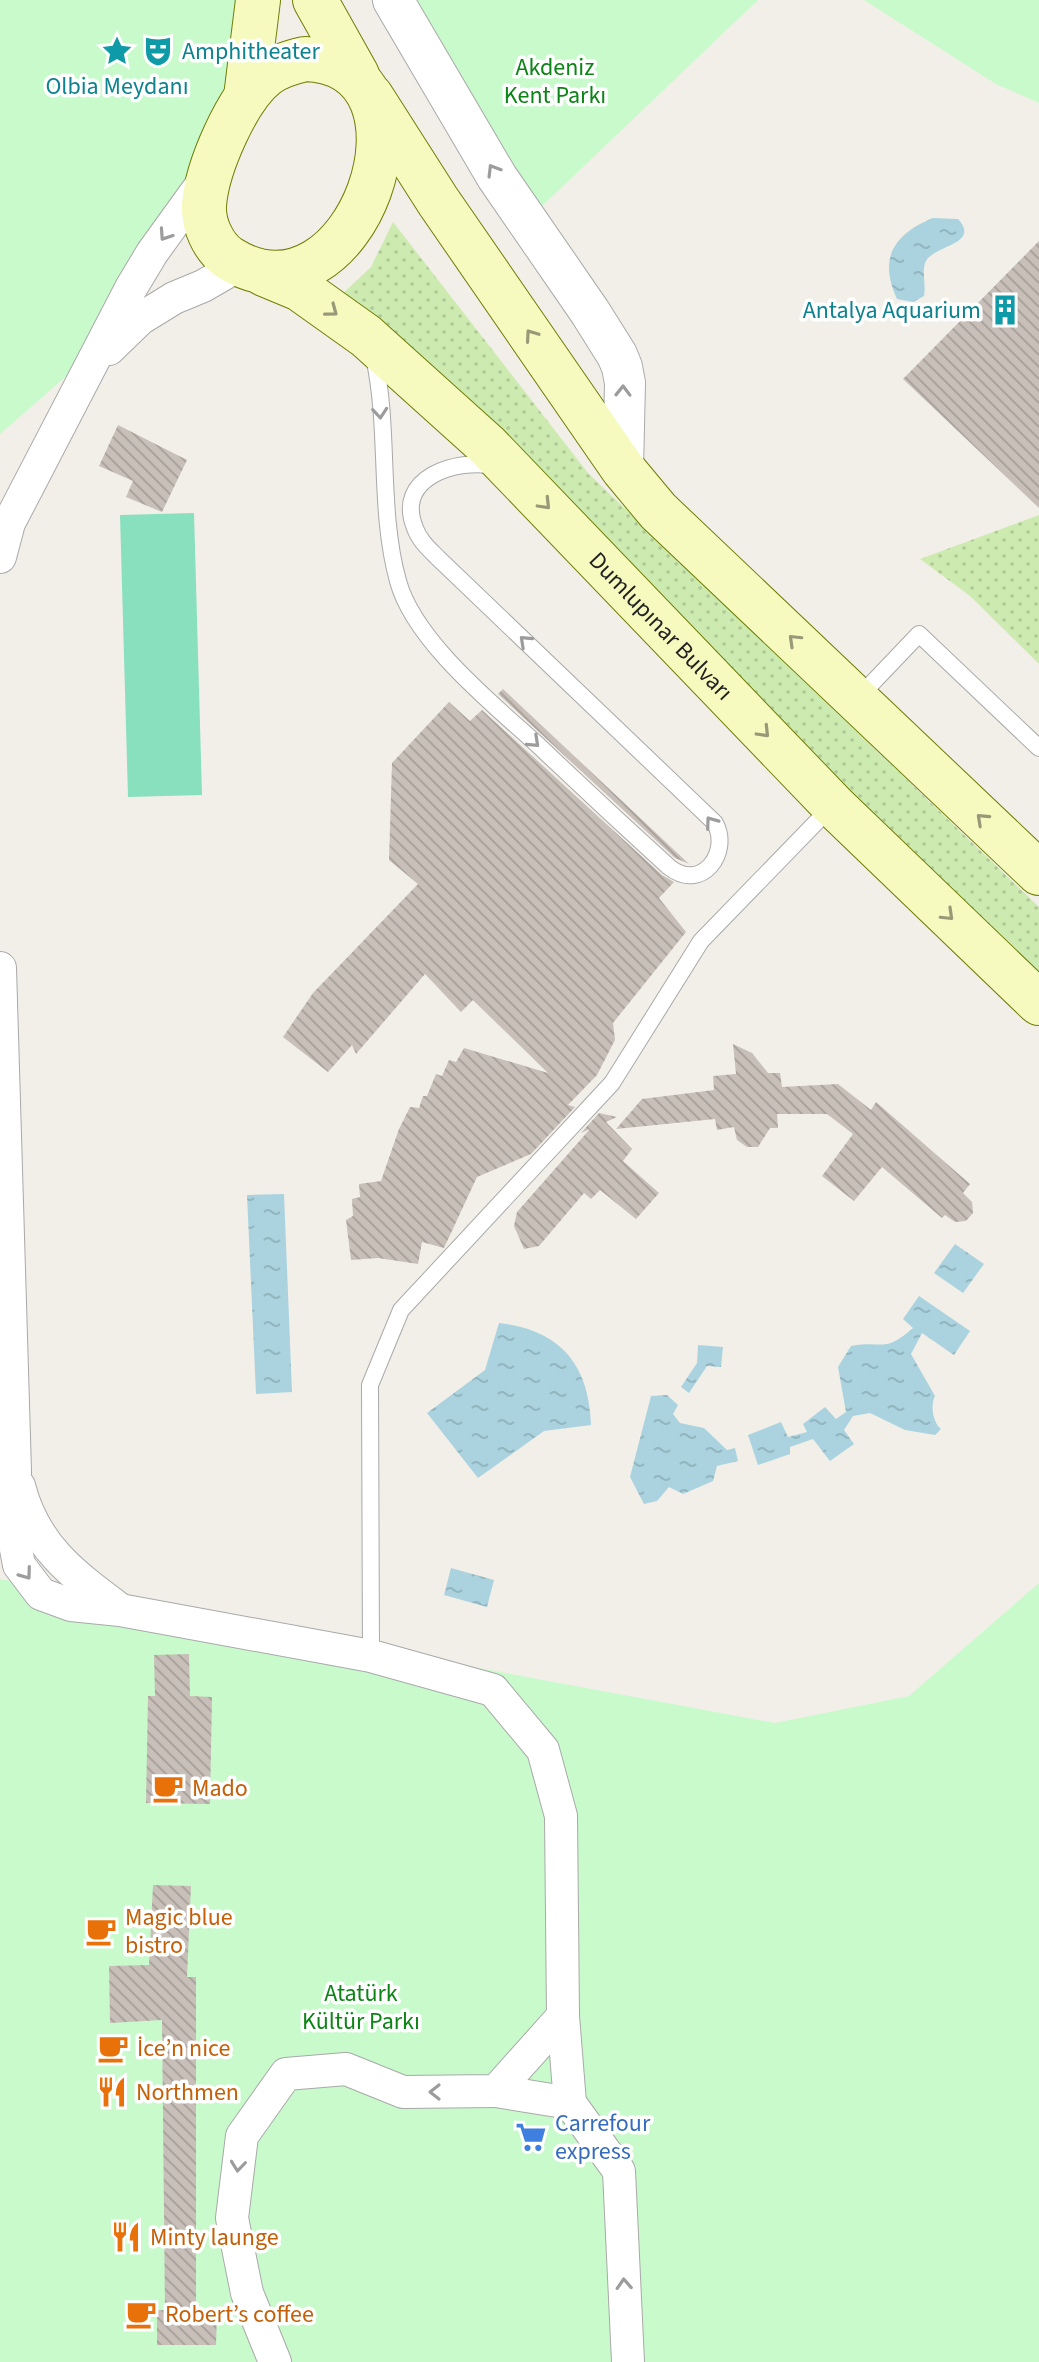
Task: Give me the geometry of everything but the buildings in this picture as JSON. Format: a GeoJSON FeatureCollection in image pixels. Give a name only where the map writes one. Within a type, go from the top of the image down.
{"type":"FeatureCollection","features":[{"type":"Feature","properties":{"kind":"main road"},"geometry":{"type":"LineString","coordinates":[[246,97],[258,0]]}},
{"type":"Feature","properties":{"kind":"main road"},"geometry":{"type":"LineString","coordinates":[[315,0],[364,86],[438,201],[623,469],[658,511],[1039,873]]}},
{"type":"Feature","properties":{"kind":"main road"},"geometry":{"type":"LineString","coordinates":[[305,59],[335,64],[364,86],[378,114],[376,162],[366,201],[356,222],[329,252],[315,262],[282,273],[253,269],[222,252],[208,230],[204,207],[210,172],[246,97],[267,74],[305,59]]}},
{"type":"Feature","properties":{"kind":"main road","name":"Dumlupınar Bulvarı"},"geometry":{"type":"LineString","coordinates":[[253,269],[300,289],[366,336],[487,445],[833,805],[1039,1003]]}},
{"type":"Feature","properties":{"kind":"street"},"geometry":{"type":"LineString","coordinates":[[393,0],[497,177],[617,355],[625,383],[623,469]]}},
{"type":"Feature","properties":{"kind":"street"},"geometry":{"type":"LineString","coordinates":[[0,557],[9,523],[145,265],[210,172]]}},
{"type":"Feature","properties":{"kind":"street"},"geometry":{"type":"LineString","coordinates":[[93,366],[140,319],[174,298],[253,269]]}},
{"type":"Feature","properties":{"kind":"street"},"geometry":{"type":"LineString","coordinates":[[0,968],[15,1471],[26,1515],[70,1573],[120,1610],[371,1656],[493,1690],[543,1750],[561,1816],[563,2016],[570,2103],[619,2171],[628,2362]]}},
{"type":"Feature","properties":{"kind":"street"},"geometry":{"type":"LineString","coordinates":[[496,2091],[563,2016]]}},
{"type":"Feature","properties":{"kind":"street"},"geometry":{"type":"LineString","coordinates":[[275,2362],[247,2293],[232,2218],[242,2136],[286,2074],[346,2069],[403,2092],[496,2091],[570,2103]]}},
{"type":"Feature","properties":{"kind":"lane"},"geometry":{"type":"LineString","coordinates":[[366,336],[375,359],[391,547],[398,584],[416,618],[445,656],[477,689],[669,867],[684,877],[703,872],[718,853],[720,840],[715,823],[449,569],[415,531],[410,508],[426,478],[470,462],[493,465],[515,473]]}},
{"type":"Feature","properties":{"kind":"lane"},"geometry":{"type":"LineString","coordinates":[[856,700],[919,634],[1039,748]]}},
{"type":"Feature","properties":{"kind":"lane"},"geometry":{"type":"LineString","coordinates":[[371,1656],[370,1385],[401,1310],[612,1083],[701,941],[833,805]]}},
{"type":"Feature","properties":{"kind":"green space"},"geometry":{"type":"Polygon","coordinates":[[[0,0],[244,0],[242,49],[204,151],[71,372],[0,434],[0,0]]]}},
{"type":"Feature","properties":{"kind":"green space","name":"Akdeniz Kent Parkı"},"geometry":{"type":"Polygon","coordinates":[[[410,0],[758,0],[540,208],[410,0]]]}},
{"type":"Feature","properties":{"kind":"green space"},"geometry":{"type":"Polygon","coordinates":[[[864,0],[1039,0],[1039,103],[996,84],[864,0]]]}},
{"type":"Feature","properties":{"kind":"green space"},"geometry":{"type":"Polygon","coordinates":[[[393,222],[588,473],[1039,907],[1039,979],[339,297],[371,267],[393,222]]]}},
{"type":"Feature","properties":{"kind":"green space"},"geometry":{"type":"Polygon","coordinates":[[[194,513],[202,795],[128,797],[120,515],[194,513]]]}},
{"type":"Feature","properties":{"kind":"green space"},"geometry":{"type":"Polygon","coordinates":[[[1039,515],[1039,664],[970,596],[920,559],[1039,515]]]}},
{"type":"Feature","properties":{"kind":"green space","name":"Atatürk Kültür Parkı"},"geometry":{"type":"Polygon","coordinates":[[[0,1579],[775,1723],[909,1696],[1039,1583],[1039,2362],[0,2362],[0,1579]]]}},
{"type":"Feature","properties":{"kind":"water"},"geometry":{"type":"Polygon","coordinates":[[[933,218],[958,219],[964,234],[960,240],[929,257],[925,263],[924,296],[913,302],[897,299],[889,271],[893,249],[908,232],[933,218]]]}},
{"type":"Feature","properties":{"kind":"water"},"geometry":{"type":"Polygon","coordinates":[[[284,1194],[292,1392],[256,1394],[247,1195],[284,1194]]]}},
{"type":"Feature","properties":{"kind":"water"},"geometry":{"type":"Polygon","coordinates":[[[955,1244],[984,1264],[963,1293],[934,1273],[955,1244]]]}},
{"type":"Feature","properties":{"kind":"water"},"geometry":{"type":"Polygon","coordinates":[[[919,1296],[970,1331],[954,1355],[922,1333],[911,1354],[935,1396],[933,1414],[941,1429],[935,1435],[905,1430],[870,1413],[853,1416],[844,1430],[854,1444],[830,1461],[813,1439],[790,1447],[790,1454],[758,1465],[748,1435],[781,1422],[788,1437],[807,1432],[803,1424],[825,1407],[836,1419],[846,1412],[838,1367],[851,1346],[889,1344],[903,1336],[913,1328],[903,1319],[919,1296]]]}},
{"type":"Feature","properties":{"kind":"water"},"geometry":{"type":"Polygon","coordinates":[[[499,1323],[539,1333],[567,1354],[584,1384],[591,1425],[544,1431],[478,1478],[427,1413],[485,1370],[499,1323]]]}},
{"type":"Feature","properties":{"kind":"water"},"geometry":{"type":"Polygon","coordinates":[[[698,1345],[723,1347],[721,1367],[707,1366],[689,1393],[681,1387],[697,1363],[698,1345]]]}},
{"type":"Feature","properties":{"kind":"water"},"geometry":{"type":"Polygon","coordinates":[[[667,1395],[678,1405],[673,1414],[680,1423],[704,1428],[727,1450],[735,1448],[738,1461],[717,1466],[713,1481],[683,1494],[669,1487],[657,1501],[644,1504],[630,1477],[651,1396],[667,1395]]]}},
{"type":"Feature","properties":{"kind":"water"},"geometry":{"type":"Polygon","coordinates":[[[451,1568],[494,1580],[487,1607],[444,1595],[451,1568]]]}},
{"type":"Feature","properties":{"kind":"place","name":"Olbia Meydanı"},"geometry":{"type":"Point","coordinates":[117,51]}},
{"type":"Feature","properties":{"kind":"place","name":"Amphitheater"},"geometry":{"type":"Point","coordinates":[158,51]}},
{"type":"Feature","properties":{"kind":"place","name":"Antalya Aquarium"},"geometry":{"type":"Point","coordinates":[1005,310]}},
{"type":"Feature","properties":{"kind":"place","name":"Mado"},"geometry":{"type":"Point","coordinates":[168,1788]}},
{"type":"Feature","properties":{"kind":"place","name":"Magic blue bistro"},"geometry":{"type":"Point","coordinates":[101,1931]}},
{"type":"Feature","properties":{"kind":"place","name":"İce’n nice"},"geometry":{"type":"Point","coordinates":[113,2048]}},
{"type":"Feature","properties":{"kind":"place","name":"Northmen"},"geometry":{"type":"Point","coordinates":[112,2092]}},
{"type":"Feature","properties":{"kind":"place","name":"Carrefour express"},"geometry":{"type":"Point","coordinates":[531,2137]}},
{"type":"Feature","properties":{"kind":"place","name":"Minty launge"},"geometry":{"type":"Point","coordinates":[126,2237]}},
{"type":"Feature","properties":{"kind":"place","name":"Robert’s coffee"},"geometry":{"type":"Point","coordinates":[141,2314]}}]}
